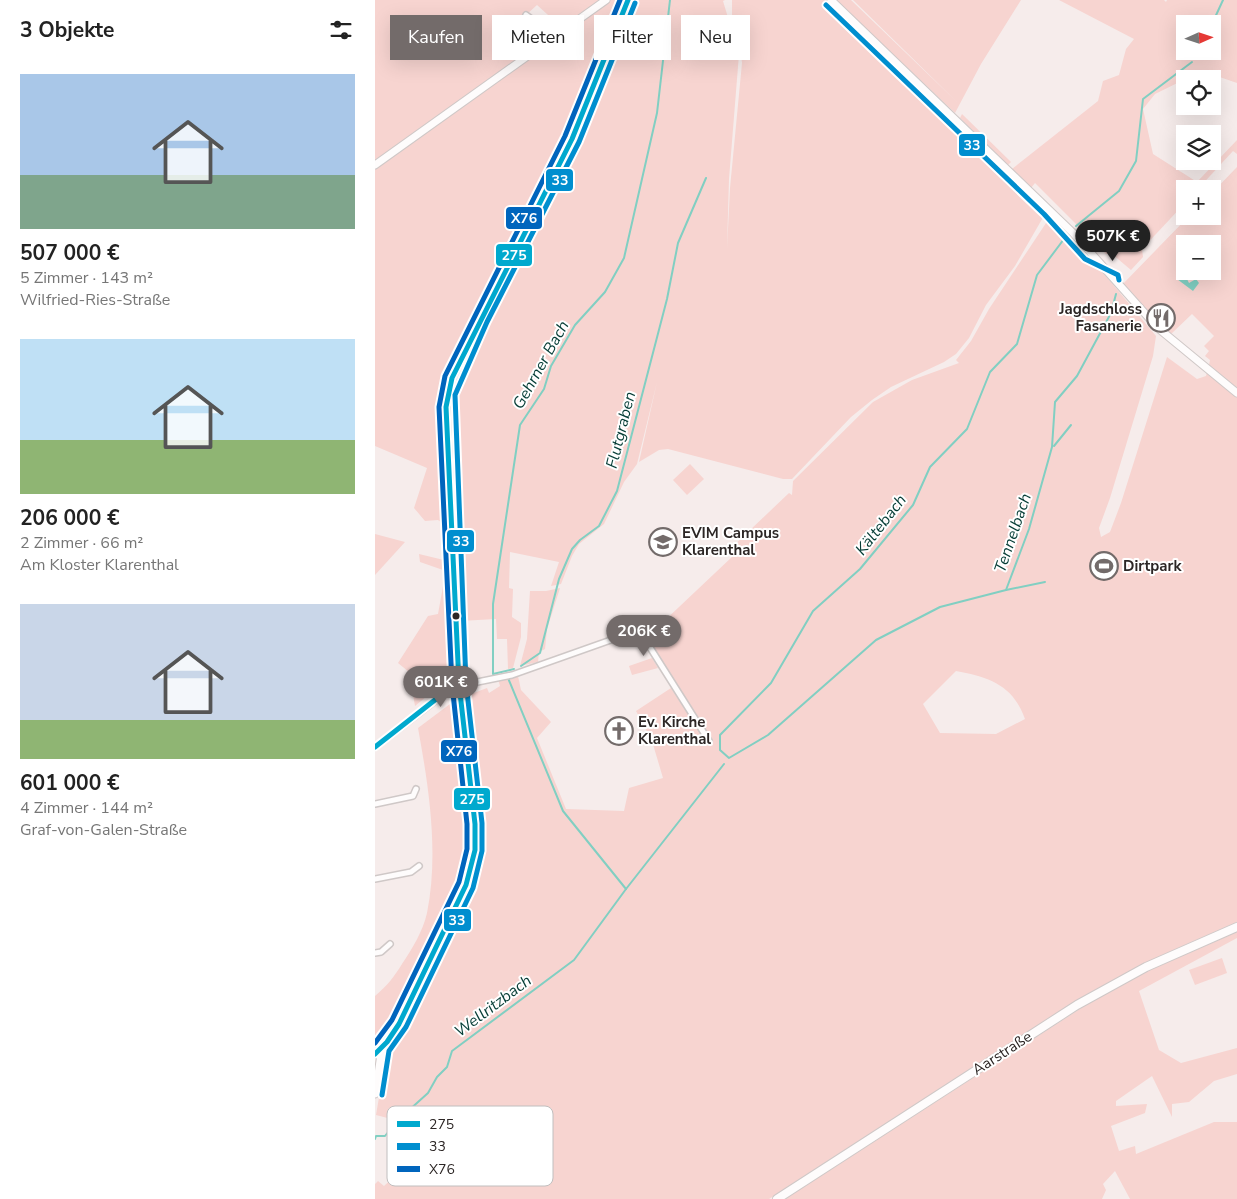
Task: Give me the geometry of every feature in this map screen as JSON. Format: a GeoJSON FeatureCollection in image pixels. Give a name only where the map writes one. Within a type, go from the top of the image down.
{"type":"FeatureCollection","features":[{"type":"Feature","properties":{"kind":"main road"},"geometry":{"type":"LineString","coordinates":[[584,16],[606,0]]}},
{"type":"Feature","properties":{"kind":"main road"},"geometry":{"type":"LineString","coordinates":[[375,1054],[382,1048],[399,1024],[466,885],[473,863],[476,830],[459,684],[446,407],[449,388],[480,319],[573,139],[628,0]]}},
{"type":"Feature","properties":{"kind":"main road"},"geometry":{"type":"LineString","coordinates":[[831,0],[1073,233],[1158,328],[1237,393]]}},
{"type":"Feature","properties":{"kind":"main road"},"geometry":{"type":"LineString","coordinates":[[375,165],[522,60]]}},
{"type":"Feature","properties":{"kind":"main road","name":"Aarstraße"},"geometry":{"type":"LineString","coordinates":[[777,1199],[1077,1005],[1146,967],[1237,926]]}},
{"type":"Feature","properties":{"kind":"main road"},"geometry":{"type":"LineString","coordinates":[[375,1094],[382,1048]]}},
{"type":"Feature","properties":{"kind":"street"},"geometry":{"type":"LineString","coordinates":[[375,747],[440,696],[459,684],[512,674],[639,630],[709,741]]}},
{"type":"Feature","properties":{"kind":"street"},"geometry":{"type":"LineString","coordinates":[[375,804],[413,796],[416,790]]}},
{"type":"Feature","properties":{"kind":"street"},"geometry":{"type":"LineString","coordinates":[[375,879],[411,872],[419,866]]}},
{"type":"Feature","properties":{"kind":"street"},"geometry":{"type":"LineString","coordinates":[[375,953],[381,952],[390,944]]}},
{"type":"Feature","properties":{"kind":"shaded area"},"geometry":{"type":"Polygon","coordinates":[[[375,0],[623,0],[617,15],[594,15],[594,60],[600,60],[591,84],[556,166],[470,330],[446,387],[444,400],[447,527],[438,520],[425,521],[414,508],[427,468],[375,446],[375,0]]]}},
{"type":"Feature","properties":{"kind":"shaded area"},"geometry":{"type":"Polygon","coordinates":[[[634,0],[725,0],[723,1],[727,15],[681,15],[681,60],[739,60],[729,179],[727,249],[730,188],[742,60],[750,60],[750,15],[732,15],[732,0],[825,0],[1045,209],[1045,214],[1015,266],[986,305],[969,338],[956,354],[944,362],[891,387],[872,400],[851,417],[792,479],[783,479],[668,449],[659,450],[639,462],[657,382],[637,464],[624,482],[604,524],[579,544],[561,584],[551,586],[559,562],[510,552],[509,588],[513,589],[512,617],[521,623],[521,637],[513,668],[508,669],[507,639],[497,639],[496,619],[460,621],[453,394],[457,379],[475,341],[571,156],[610,60],[671,60],[671,15],[628,15],[634,0]]]}},
{"type":"Feature","properties":{"kind":"shaded area"},"geometry":{"type":"Polygon","coordinates":[[[836,0],[851,0],[958,103],[853,0],[1021,0],[981,64],[955,113],[836,0]]]}},
{"type":"Feature","properties":{"kind":"shaded area"},"geometry":{"type":"Polygon","coordinates":[[[1059,0],[1164,0],[1166,2],[1167,0],[1237,0],[1237,83],[1221,78],[1221,70],[1176,70],[1176,84],[1155,94],[1143,109],[1153,154],[1194,180],[1176,180],[1176,213],[1142,249],[1143,257],[1131,270],[1112,254],[1106,254],[1035,183],[1031,188],[1012,169],[1098,101],[1103,81],[1119,75],[1126,49],[1134,39],[1059,0]]]}},
{"type":"Feature","properties":{"kind":"shaded area"},"geometry":{"type":"Polygon","coordinates":[[[962,114],[1011,162],[1008,165],[960,118],[962,114]]]}},
{"type":"Feature","properties":{"kind":"shaded area"},"geometry":{"type":"Polygon","coordinates":[[[1237,140],[1237,154],[1233,151],[1221,164],[1221,157],[1237,140]]]}},
{"type":"Feature","properties":{"kind":"shaded area"},"geometry":{"type":"Polygon","coordinates":[[[1237,167],[1237,388],[1209,365],[1210,360],[1205,356],[1209,351],[1204,346],[1214,336],[1192,314],[1171,334],[1122,285],[1180,225],[1221,225],[1221,184],[1237,167]]]}},
{"type":"Feature","properties":{"kind":"shaded area"},"geometry":{"type":"Polygon","coordinates":[[[1208,170],[1216,170],[1206,180],[1199,180],[1208,170]]]}},
{"type":"Feature","properties":{"kind":"shaded area"},"geometry":{"type":"Polygon","coordinates":[[[1050,217],[1095,263],[1156,336],[1153,356],[1110,498],[1099,528],[1101,537],[1110,532],[1121,503],[1167,357],[1197,379],[1206,376],[1207,372],[1237,396],[1237,922],[1162,955],[1093,991],[769,1199],[375,1199],[375,1184],[378,1181],[384,1186],[387,1183],[387,1186],[553,1186],[553,1106],[387,1106],[387,1118],[376,1115],[384,1068],[477,870],[481,843],[466,696],[487,688],[489,693],[500,686],[498,679],[518,676],[521,690],[551,722],[537,738],[566,809],[624,811],[629,788],[663,778],[652,741],[636,711],[671,688],[708,743],[643,632],[656,619],[661,624],[733,556],[729,550],[789,493],[792,495],[793,481],[873,402],[912,380],[959,363],[956,360],[971,341],[989,309],[1050,217]],[[956,671],[923,704],[940,733],[996,734],[1025,719],[1020,707],[1007,690],[979,676],[956,671]]]}},
{"type":"Feature","properties":{"kind":"shaded area"},"geometry":{"type":"Polygon","coordinates":[[[690,464],[704,479],[687,495],[673,480],[690,464]]]}},
{"type":"Feature","properties":{"kind":"shaded area"},"geometry":{"type":"Polygon","coordinates":[[[375,534],[405,542],[375,575],[375,534]]]}},
{"type":"Feature","properties":{"kind":"shaded area"},"geometry":{"type":"Polygon","coordinates":[[[419,554],[448,561],[453,668],[450,677],[415,706],[409,672],[398,663],[428,616],[438,614],[444,581],[443,570],[420,562],[419,554]]]}},
{"type":"Feature","properties":{"kind":"shaded area"},"geometry":{"type":"Polygon","coordinates":[[[560,588],[547,629],[545,649],[539,652],[538,662],[520,666],[527,639],[530,591],[546,591],[560,588]]]}},
{"type":"Feature","properties":{"kind":"shaded area"},"geometry":{"type":"Polygon","coordinates":[[[652,658],[658,668],[632,675],[629,666],[652,658]]]}},
{"type":"Feature","properties":{"kind":"shaded area"},"geometry":{"type":"Polygon","coordinates":[[[450,704],[456,705],[471,816],[470,850],[464,877],[395,1024],[375,1048],[375,996],[393,977],[417,940],[427,913],[431,890],[431,820],[418,728],[450,704]]]}},
{"type":"Feature","properties":{"kind":"shaded area"},"geometry":{"type":"Polygon","coordinates":[[[1237,932],[1237,938],[1139,991],[1159,1050],[1181,1063],[1237,1048],[1237,1074],[1214,1081],[1189,1102],[1172,1104],[1172,1117],[1152,1076],[1116,1101],[1116,1106],[1147,1104],[1145,1113],[1111,1126],[1119,1151],[1135,1146],[1136,1154],[1214,1122],[1237,1122],[1237,1199],[1130,1199],[1115,1171],[1103,1184],[1106,1190],[1102,1199],[785,1199],[1103,994],[1141,974],[1237,932]]]}},
{"type":"Feature","properties":{"kind":"shaded area"},"geometry":{"type":"Polygon","coordinates":[[[1222,958],[1227,973],[1195,985],[1189,970],[1222,958]]]}},
{"type":"Feature","properties":{"kind":"water"},"geometry":{"type":"Polygon","coordinates":[[[1178,280],[1188,280],[1189,283],[1197,280],[1199,283],[1193,291],[1178,280]]]}},
{"type":"Feature","properties":{"kind":"waterway","name":"Gehrner Bach"},"geometry":{"type":"LineString","coordinates":[[514,669],[493,674],[493,604],[520,425],[544,389],[551,366],[575,325],[605,292],[624,258],[657,113],[670,0]]}},
{"type":"Feature","properties":{"kind":"waterway","name":"Kältebach"},"geometry":{"type":"LineString","coordinates":[[1216,15],[1223,0]]}},
{"type":"Feature","properties":{"kind":"waterway","name":"Kältebach"},"geometry":{"type":"LineString","coordinates":[[1076,226],[1119,191],[1136,161],[1143,99],[1192,62]]}},
{"type":"Feature","properties":{"kind":"waterway","name":"Flutgraben"},"geometry":{"type":"LineString","coordinates":[[521,666],[540,653],[559,579],[572,549],[580,540],[599,526],[617,491],[667,299],[678,243],[706,178]]}},
{"type":"Feature","properties":{"kind":"waterway","name":"Tennelbach"},"geometry":{"type":"LineString","coordinates":[[1067,235],[1037,275],[1017,344],[990,372],[967,429],[930,467],[913,505],[860,569],[813,611],[771,683],[720,735],[720,750],[729,758],[768,735],[876,640],[940,607],[1006,590],[1029,529],[1052,447],[1055,402],[1077,376],[1111,313],[1116,294]]}},
{"type":"Feature","properties":{"kind":"waterway"},"geometry":{"type":"LineString","coordinates":[[1054,446],[1071,425]]}},
{"type":"Feature","properties":{"kind":"waterway"},"geometry":{"type":"LineString","coordinates":[[1006,590],[1045,582]]}},
{"type":"Feature","properties":{"kind":"waterway","name":"Gehrner Bach"},"geometry":{"type":"LineString","coordinates":[[508,678],[563,811],[626,889]]}},
{"type":"Feature","properties":{"kind":"waterway","name":"Wellritzbach"},"geometry":{"type":"LineString","coordinates":[[414,1106],[428,1093],[437,1077],[447,1067],[452,1051],[574,960],[626,889],[724,764]]}},
{"type":"Feature","properties":{"kind":"waterway","name":"Wellritzbach"},"geometry":{"type":"LineString","coordinates":[[375,1139],[376,1136],[385,1136],[387,1134]]}},
{"type":"Feature","properties":{"kind":"transit line","name":"X76"},"geometry":{"type":"LineString","coordinates":[[375,1043],[392,1020],[459,882],[467,849],[467,824],[452,684],[439,407],[445,376],[565,136],[620,0]]}},
{"type":"Feature","properties":{"kind":"transit line","name":"275"},"geometry":{"type":"LineString","coordinates":[[375,1054],[387,1042],[399,1024],[466,885],[475,850],[475,824],[459,684],[446,407],[452,378],[572,139],[628,0]]}},
{"type":"Feature","properties":{"kind":"transit line","name":"33"},"geometry":{"type":"LineString","coordinates":[[382,1095],[389,1051],[406,1027],[473,888],[482,851],[482,823],[466,683],[455,395],[487,322],[579,142],[635,3]]}},
{"type":"Feature","properties":{"kind":"transit line","name":"33"},"geometry":{"type":"LineString","coordinates":[[826,5],[1044,214],[1085,259],[1118,275],[1119,280]]}},
{"type":"Feature","properties":{"kind":"transit line","name":"275"},"geometry":{"type":"LineString","coordinates":[[375,747],[440,696],[459,684]]}},
{"type":"Feature","properties":{"kind":"place","name":"Jagdschloss Fasanerie"},"geometry":{"type":"Point","coordinates":[1161,318]}},
{"type":"Feature","properties":{"kind":"place","name":"EVIM Campus Klarenthal"},"geometry":{"type":"Point","coordinates":[663,542]}},
{"type":"Feature","properties":{"kind":"place","name":"Dirtpark"},"geometry":{"type":"Point","coordinates":[1104,566]}},
{"type":"Feature","properties":{"kind":"place","name":"Ev. Kirche Klarenthal"},"geometry":{"type":"Point","coordinates":[619,731]}}]}
